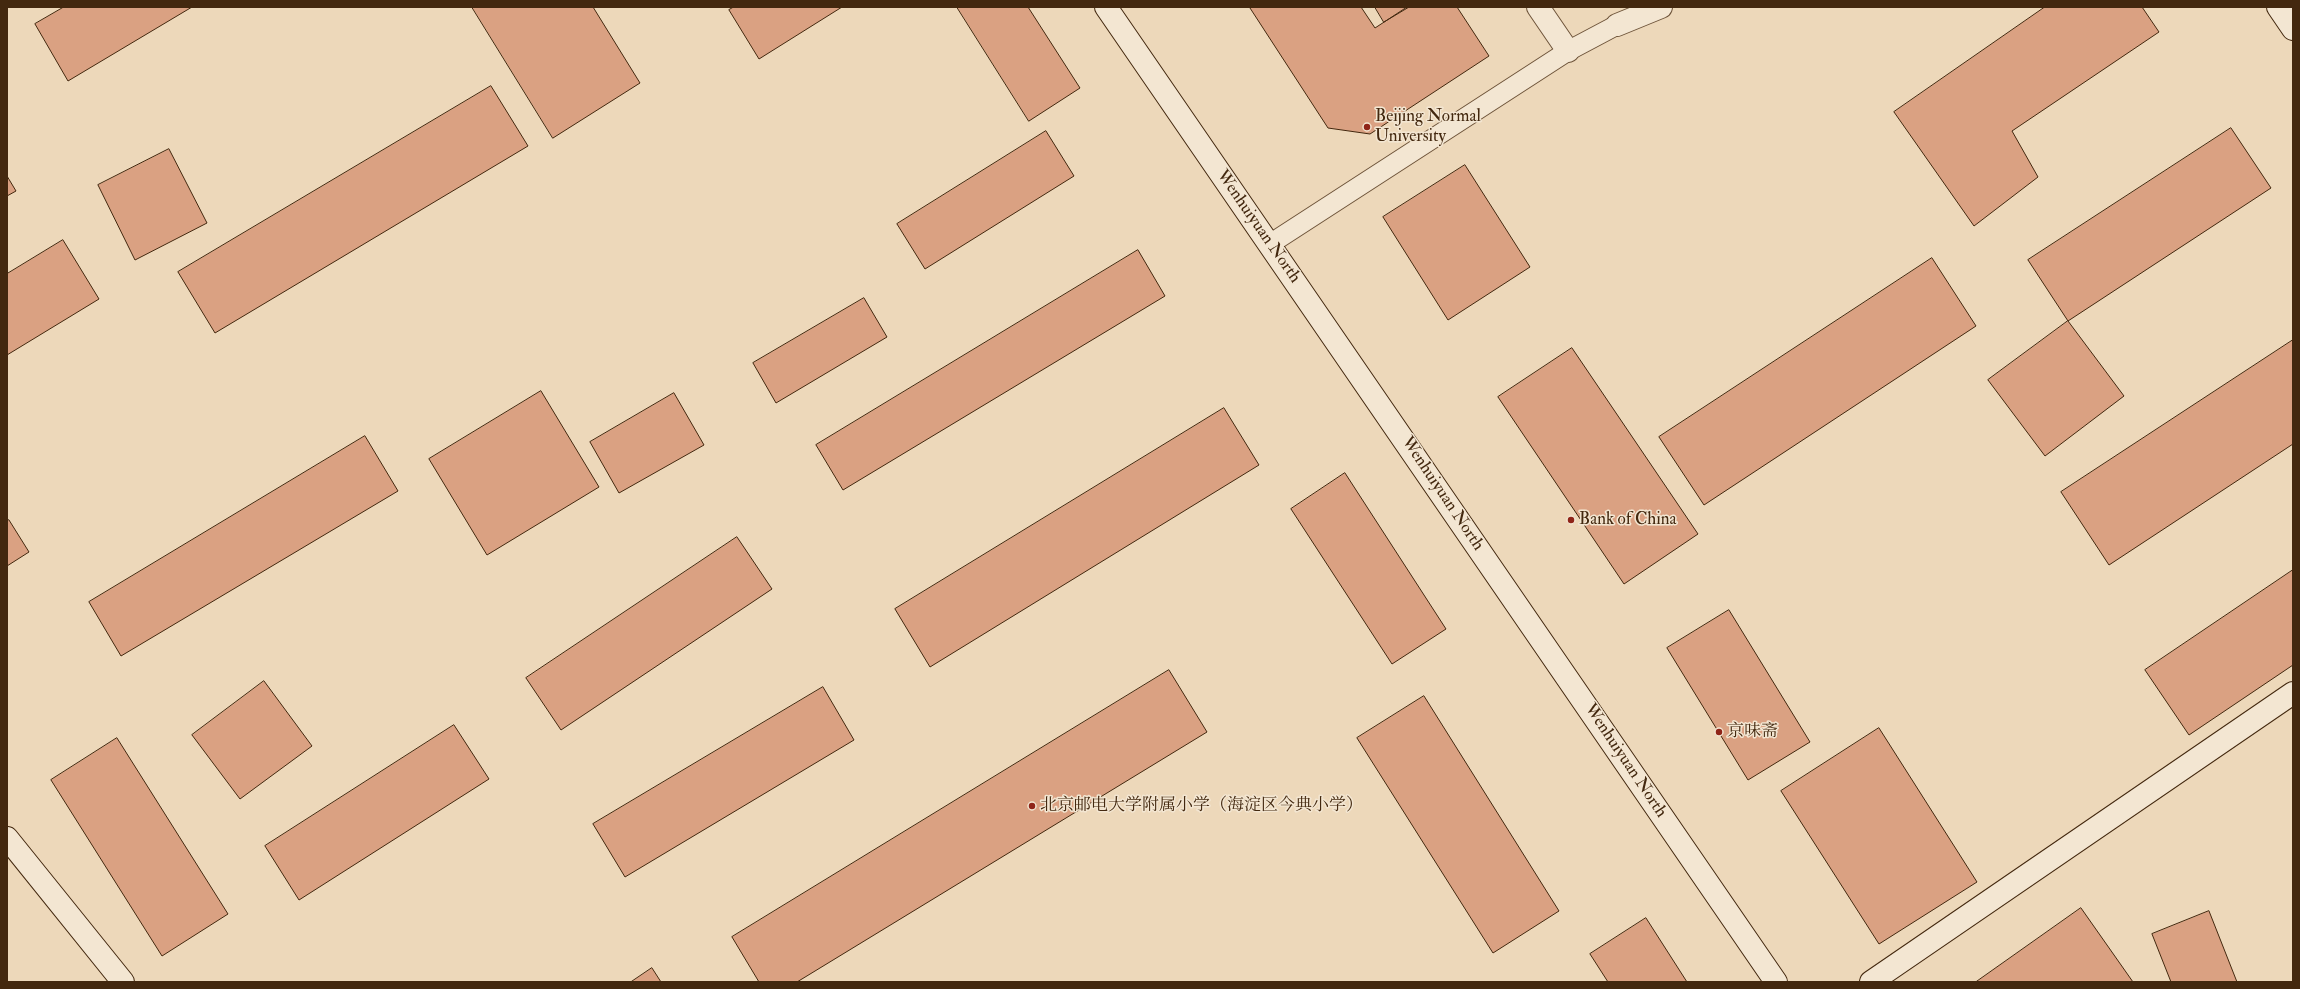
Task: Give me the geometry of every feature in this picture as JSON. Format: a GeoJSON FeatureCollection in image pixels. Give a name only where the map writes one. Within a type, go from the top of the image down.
{"type":"FeatureCollection","features":[{"type":"Feature","properties":{"kind":"street","name":"Wenhuiyuan North"},"geometry":{"type":"LineString","coordinates":[[1106,7],[1776,982]]}},
{"type":"Feature","properties":{"kind":"street"},"geometry":{"type":"LineString","coordinates":[[1538,7],[1568,51]]}},
{"type":"Feature","properties":{"kind":"street"},"geometry":{"type":"LineString","coordinates":[[1617,25],[1661,7]]}},
{"type":"Feature","properties":{"kind":"street"},"geometry":{"type":"LineString","coordinates":[[2278,7],[2293,29]]}},
{"type":"Feature","properties":{"kind":"street"},"geometry":{"type":"LineString","coordinates":[[1871,982],[2293,693]]}},
{"type":"Feature","properties":{"kind":"street"},"geometry":{"type":"LineString","coordinates":[[7,838],[124,982]]}},
{"type":"Feature","properties":{"kind":"lane"},"geometry":{"type":"LineString","coordinates":[[1270,244],[1568,51],[1617,25]]}},
{"type":"Feature","properties":{"kind":"building"},"geometry":{"type":"Polygon","coordinates":[[[64,7],[192,7],[68,81],[35,24],[64,7]]]}},
{"type":"Feature","properties":{"kind":"building"},"geometry":{"type":"Polygon","coordinates":[[[472,7],[593,7],[640,83],[553,138],[472,7]]]}},
{"type":"Feature","properties":{"kind":"building"},"geometry":{"type":"Polygon","coordinates":[[[734,7],[842,7],[759,59],[729,10],[734,7]]]}},
{"type":"Feature","properties":{"kind":"building"},"geometry":{"type":"Polygon","coordinates":[[[957,7],[1028,7],[1080,88],[1029,121],[957,7]]]}},
{"type":"Feature","properties":{"kind":"building"},"geometry":{"type":"Polygon","coordinates":[[[1361,7],[1375,28],[1407,7],[1457,7],[1489,56],[1370,134],[1328,128],[1250,8],[1361,7]]]}},
{"type":"Feature","properties":{"kind":"building"},"geometry":{"type":"Polygon","coordinates":[[[1375,7],[1409,7],[1384,22],[1375,7]]]}},
{"type":"Feature","properties":{"kind":"building"},"geometry":{"type":"Polygon","coordinates":[[[2045,7],[2142,7],[2159,32],[2012,131],[2038,177],[1974,226],[1894,112],[2045,7]]]}},
{"type":"Feature","properties":{"kind":"building"},"geometry":{"type":"Polygon","coordinates":[[[491,86],[528,146],[215,333],[178,272],[491,86]]]}},
{"type":"Feature","properties":{"kind":"building"},"geometry":{"type":"Polygon","coordinates":[[[2231,128],[2271,188],[2068,321],[2028,260],[2231,128]]]}},
{"type":"Feature","properties":{"kind":"building"},"geometry":{"type":"Polygon","coordinates":[[[1046,131],[1074,176],[925,269],[897,224],[1046,131]]]}},
{"type":"Feature","properties":{"kind":"building"},"geometry":{"type":"Polygon","coordinates":[[[169,149],[207,223],[135,260],[98,185],[169,149]]]}},
{"type":"Feature","properties":{"kind":"building"},"geometry":{"type":"Polygon","coordinates":[[[1465,165],[1530,267],[1448,320],[1383,217],[1465,165]]]}},
{"type":"Feature","properties":{"kind":"building"},"geometry":{"type":"Polygon","coordinates":[[[7,176],[16,191],[7,196],[7,176]]]}},
{"type":"Feature","properties":{"kind":"building"},"geometry":{"type":"Polygon","coordinates":[[[63,240],[99,299],[7,355],[7,274],[63,240]]]}},
{"type":"Feature","properties":{"kind":"building"},"geometry":{"type":"Polygon","coordinates":[[[1138,250],[1165,296],[843,490],[816,445],[1138,250]]]}},
{"type":"Feature","properties":{"kind":"building"},"geometry":{"type":"Polygon","coordinates":[[[1932,258],[1976,326],[1704,505],[1659,437],[1932,258]]]}},
{"type":"Feature","properties":{"kind":"building"},"geometry":{"type":"Polygon","coordinates":[[[864,298],[887,337],[776,403],[753,363],[864,298]]]}},
{"type":"Feature","properties":{"kind":"building"},"geometry":{"type":"Polygon","coordinates":[[[2068,321],[2124,396],[2045,456],[1988,380],[2068,321]]]}},
{"type":"Feature","properties":{"kind":"building"},"geometry":{"type":"Polygon","coordinates":[[[2293,340],[2293,444],[2109,565],[2061,492],[2293,340]]]}},
{"type":"Feature","properties":{"kind":"building"},"geometry":{"type":"Polygon","coordinates":[[[1572,348],[1698,534],[1624,584],[1498,397],[1572,348]]]}},
{"type":"Feature","properties":{"kind":"building"},"geometry":{"type":"Polygon","coordinates":[[[541,391],[599,487],[487,555],[429,459],[541,391]]]}},
{"type":"Feature","properties":{"kind":"building"},"geometry":{"type":"Polygon","coordinates":[[[674,393],[704,445],[619,493],[590,442],[674,393]]]}},
{"type":"Feature","properties":{"kind":"building"},"geometry":{"type":"Polygon","coordinates":[[[1224,408],[1259,465],[930,667],[895,609],[1224,408]]]}},
{"type":"Feature","properties":{"kind":"building"},"geometry":{"type":"Polygon","coordinates":[[[365,436],[398,491],[121,656],[89,602],[365,436]]]}},
{"type":"Feature","properties":{"kind":"building"},"geometry":{"type":"Polygon","coordinates":[[[1345,473],[1446,629],[1392,664],[1291,509],[1345,473]]]}},
{"type":"Feature","properties":{"kind":"building"},"geometry":{"type":"Polygon","coordinates":[[[9,520],[29,552],[7,566],[7,521],[9,520]]]}},
{"type":"Feature","properties":{"kind":"building"},"geometry":{"type":"Polygon","coordinates":[[[737,537],[772,589],[561,730],[526,678],[737,537]]]}},
{"type":"Feature","properties":{"kind":"building"},"geometry":{"type":"Polygon","coordinates":[[[2293,570],[2293,665],[2189,735],[2145,670],[2293,570]]]}},
{"type":"Feature","properties":{"kind":"building"},"geometry":{"type":"Polygon","coordinates":[[[1729,610],[1810,742],[1748,780],[1667,648],[1729,610]]]}},
{"type":"Feature","properties":{"kind":"building"},"geometry":{"type":"Polygon","coordinates":[[[1169,670],[1207,732],[797,982],[759,982],[732,937],[1169,670]]]}},
{"type":"Feature","properties":{"kind":"building"},"geometry":{"type":"Polygon","coordinates":[[[264,681],[312,746],[240,799],[192,735],[264,681]]]}},
{"type":"Feature","properties":{"kind":"building"},"geometry":{"type":"Polygon","coordinates":[[[823,687],[854,740],[625,877],[593,824],[823,687]]]}},
{"type":"Feature","properties":{"kind":"building"},"geometry":{"type":"Polygon","coordinates":[[[1424,696],[1559,911],[1493,953],[1357,738],[1424,696]]]}},
{"type":"Feature","properties":{"kind":"building"},"geometry":{"type":"Polygon","coordinates":[[[454,725],[489,779],[299,900],[265,846],[454,725]]]}},
{"type":"Feature","properties":{"kind":"building"},"geometry":{"type":"Polygon","coordinates":[[[1879,728],[1977,882],[1879,944],[1781,791],[1879,728]]]}},
{"type":"Feature","properties":{"kind":"building"},"geometry":{"type":"Polygon","coordinates":[[[117,738],[228,914],[162,956],[51,780],[117,738]]]}},
{"type":"Feature","properties":{"kind":"building"},"geometry":{"type":"Polygon","coordinates":[[[2081,908],[2133,982],[1976,982],[2081,908]]]}},
{"type":"Feature","properties":{"kind":"building"},"geometry":{"type":"Polygon","coordinates":[[[2209,911],[2237,982],[2171,982],[2152,934],[2209,911]]]}},
{"type":"Feature","properties":{"kind":"building"},"geometry":{"type":"Polygon","coordinates":[[[1646,918],[1687,982],[1608,982],[1590,954],[1646,918]]]}},
{"type":"Feature","properties":{"kind":"building"},"geometry":{"type":"Polygon","coordinates":[[[652,968],[661,982],[631,982],[652,968]]]}},
{"type":"Feature","properties":{"kind":"place","name":"Beijing Normal University"},"geometry":{"type":"Point","coordinates":[1367,127]}},
{"type":"Feature","properties":{"kind":"place","name":"Bank of China"},"geometry":{"type":"Point","coordinates":[1571,520]}},
{"type":"Feature","properties":{"kind":"place","name":"京味斋"},"geometry":{"type":"Point","coordinates":[1719,732]}},
{"type":"Feature","properties":{"kind":"place","name":"北京邮电大学附属小学（海淀区今典小学）"},"geometry":{"type":"Point","coordinates":[1032,806]}}]}
